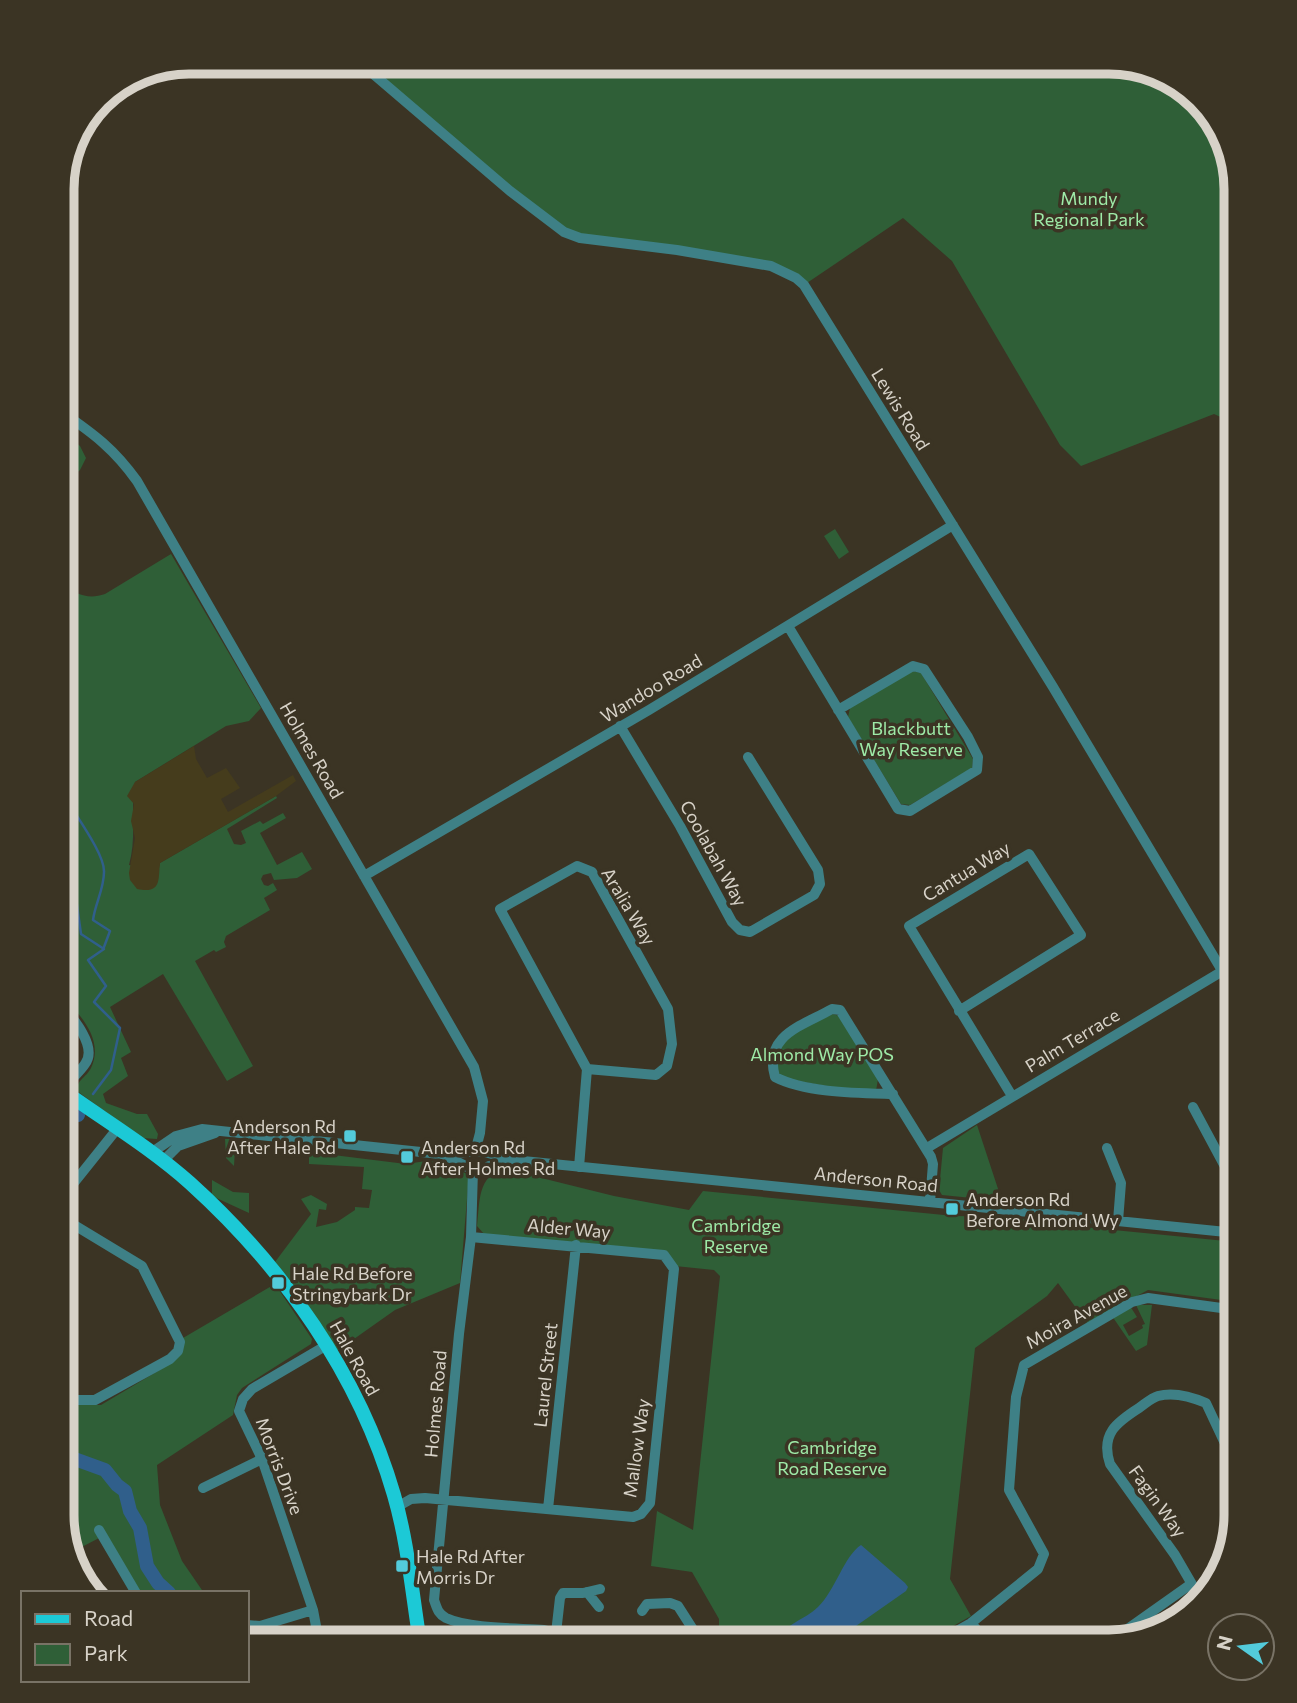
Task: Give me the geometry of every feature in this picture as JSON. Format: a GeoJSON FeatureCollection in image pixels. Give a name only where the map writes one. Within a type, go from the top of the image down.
{"type":"FeatureCollection","features":[{"type":"Feature","properties":{"kind":"main road","name":"Hale Road"},"geometry":{"type":"LineString","coordinates":[[74,1099],[190,1183],[248,1241],[296,1299],[327,1345],[363,1411],[395,1501],[413,1586],[418,1630]]}},
{"type":"Feature","properties":{"kind":"street","name":"Lewis Road"},"geometry":{"type":"LineString","coordinates":[[373,74],[510,191],[564,232],[580,238],[677,250],[771,266],[796,278],[803,285],[1053,687],[1224,974]]}},
{"type":"Feature","properties":{"kind":"street","name":"Holmes Road"},"geometry":{"type":"LineString","coordinates":[[74,421],[99,438],[118,456],[137,481],[474,1067],[483,1101],[480,1153]]}},
{"type":"Feature","properties":{"kind":"street","name":"Wandoo Road"},"geometry":{"type":"LineString","coordinates":[[364,876],[788,626],[953,525]]}},
{"type":"Feature","properties":{"kind":"street"},"geometry":{"type":"LineString","coordinates":[[788,626],[838,710],[898,809],[910,811],[977,770],[978,757],[968,737],[924,669],[913,666],[838,710]]}},
{"type":"Feature","properties":{"kind":"street","name":"Coolabah Way"},"geometry":{"type":"LineString","coordinates":[[620,726],[680,826],[732,922],[740,930],[750,932],[814,895],[820,884],[818,870],[748,757]]}},
{"type":"Feature","properties":{"kind":"street","name":"Cantua Way"},"geometry":{"type":"LineString","coordinates":[[959,1011],[1081,935],[1029,854],[908,926],[959,1011],[1012,1096]]}},
{"type":"Feature","properties":{"kind":"street","name":"Aralia Way"},"geometry":{"type":"LineString","coordinates":[[577,866],[592,872],[668,1009],[672,1044],[667,1066],[656,1076],[587,1069],[500,909],[577,866]]}},
{"type":"Feature","properties":{"kind":"street","name":"Palm Terrace"},"geometry":{"type":"LineString","coordinates":[[927,1148],[1222,971]]}},
{"type":"Feature","properties":{"kind":"street"},"geometry":{"type":"LineString","coordinates":[[893,1094],[863,1094],[790,1085],[775,1077],[772,1066],[774,1050],[781,1037],[832,1009],[840,1010],[893,1094],[927,1148],[933,1164],[930,1202]]}},
{"type":"Feature","properties":{"kind":"street"},"geometry":{"type":"LineString","coordinates":[[74,1023],[88,1044],[90,1054],[86,1064],[74,1077]]}},
{"type":"Feature","properties":{"kind":"street"},"geometry":{"type":"LineString","coordinates":[[579,1167],[587,1069]]}},
{"type":"Feature","properties":{"kind":"street"},"geometry":{"type":"LineString","coordinates":[[1193,1107],[1224,1164]]}},
{"type":"Feature","properties":{"kind":"street"},"geometry":{"type":"LineString","coordinates":[[74,1183],[117,1129]]}},
{"type":"Feature","properties":{"kind":"street","name":"Anderson Road"},"geometry":{"type":"LineString","coordinates":[[157,1157],[166,1140],[202,1129],[440,1154],[480,1153],[513,1160],[1224,1232]]}},
{"type":"Feature","properties":{"kind":"street"},"geometry":{"type":"LineString","coordinates":[[1107,1148],[1121,1183],[1118,1221]]}},
{"type":"Feature","properties":{"kind":"street"},"geometry":{"type":"LineString","coordinates":[[480,1153],[490,1158],[479,1169],[469,1160],[480,1153]]}},
{"type":"Feature","properties":{"kind":"street","name":"Anderson Road"},"geometry":{"type":"LineString","coordinates":[[440,1154],[479,1169],[513,1160]]}},
{"type":"Feature","properties":{"kind":"street","name":"Holmes Road"},"geometry":{"type":"LineString","coordinates":[[479,1169],[473,1200],[434,1600],[438,1611],[445,1617],[465,1623],[544,1630]]}},
{"type":"Feature","properties":{"kind":"street"},"geometry":{"type":"LineString","coordinates":[[74,1225],[142,1266],[180,1342],[178,1351],[170,1359],[95,1400],[74,1398]]}},
{"type":"Feature","properties":{"kind":"street","name":"Alder Way"},"geometry":{"type":"LineString","coordinates":[[471,1237],[664,1255]]}},
{"type":"Feature","properties":{"kind":"street","name":"Laurel Street"},"geometry":{"type":"LineString","coordinates":[[548,1509],[576,1245]]}},
{"type":"Feature","properties":{"kind":"street","name":"Mallow Way"},"geometry":{"type":"LineString","coordinates":[[395,1501],[425,1498],[633,1517],[641,1514],[650,1503],[674,1269],[664,1255]]}},
{"type":"Feature","properties":{"kind":"street","name":"Moira Avenue"},"geometry":{"type":"LineString","coordinates":[[971,1623],[1038,1569],[1044,1554],[1009,1490],[1016,1397],[1024,1364],[1132,1302],[1148,1298],[1224,1308]]}},
{"type":"Feature","properties":{"kind":"street","name":"Morris Drive"},"geometry":{"type":"LineString","coordinates":[[317,1630],[313,1610],[261,1459],[239,1411],[243,1399],[253,1389],[327,1345]]}},
{"type":"Feature","properties":{"kind":"street","name":"Fagin Way"},"geometry":{"type":"LineString","coordinates":[[1195,1590],[1175,1555],[1110,1464],[1106,1453],[1114,1424],[1156,1396],[1193,1398],[1206,1403],[1224,1441]]}},
{"type":"Feature","properties":{"kind":"street"},"geometry":{"type":"LineString","coordinates":[[203,1488],[261,1459]]}},
{"type":"Feature","properties":{"kind":"street"},"geometry":{"type":"LineString","coordinates":[[99,1530],[135,1591]]}},
{"type":"Feature","properties":{"kind":"street"},"geometry":{"type":"LineString","coordinates":[[1129,1628],[1191,1584]]}},
{"type":"Feature","properties":{"kind":"street"},"geometry":{"type":"LineString","coordinates":[[559,1630],[565,1595],[600,1589]]}},
{"type":"Feature","properties":{"kind":"street"},"geometry":{"type":"LineString","coordinates":[[587,1592],[599,1607]]}},
{"type":"Feature","properties":{"kind":"street"},"geometry":{"type":"LineString","coordinates":[[642,1611],[647,1604],[652,1603],[678,1606],[693,1630]]}},
{"type":"Feature","properties":{"kind":"street"},"geometry":{"type":"LineString","coordinates":[[248,1625],[260,1626],[313,1610]]}},
{"type":"Feature","properties":{"kind":"street"},"geometry":{"type":"LineString","coordinates":[[958,1630],[971,1623],[977,1630]]}},
{"type":"Feature","properties":{"kind":"green space","name":"Mundy Regional Park"},"geometry":{"type":"Polygon","coordinates":[[[376,74],[1116,74],[1138,77],[1166,89],[1195,113],[1215,144],[1220,159],[1224,188],[1224,419],[1214,414],[1081,466],[1060,445],[952,261],[903,218],[804,285],[787,273],[564,232],[376,74]]]}},
{"type":"Feature","properties":{"kind":"green space"},"geometry":{"type":"Polygon","coordinates":[[[74,441],[86,458],[74,475],[74,441]]]}},
{"type":"Feature","properties":{"kind":"green space"},"geometry":{"type":"Polygon","coordinates":[[[835,529],[849,552],[839,559],[824,536],[835,529]]]}},
{"type":"Feature","properties":{"kind":"green space"},"geometry":{"type":"Polygon","coordinates":[[[171,554],[261,708],[249,721],[226,726],[135,782],[133,844],[129,865],[159,868],[160,863],[276,796],[277,798],[227,829],[234,844],[246,843],[241,831],[260,821],[263,824],[283,813],[286,818],[260,833],[277,865],[302,852],[312,869],[297,878],[274,880],[271,873],[263,875],[261,879],[264,885],[273,883],[277,890],[264,898],[270,910],[226,936],[226,947],[216,952],[214,950],[195,961],[253,1066],[227,1081],[163,974],[110,1007],[131,1052],[121,1058],[128,1076],[103,1094],[106,1103],[137,1114],[147,1114],[158,1134],[157,1139],[142,1138],[77,1091],[78,1084],[91,1068],[95,1047],[88,1027],[74,1008],[74,592],[93,596],[105,594],[171,554]]]}},
{"type":"Feature","properties":{"kind":"green space","name":"Blackbutt Way Reserve"},"geometry":{"type":"Polygon","coordinates":[[[912,671],[921,673],[973,759],[972,768],[910,805],[901,804],[848,717],[850,708],[912,671]]]}},
{"type":"Feature","properties":{"kind":"green space","name":"Almond Way POS"},"geometry":{"type":"Polygon","coordinates":[[[833,1014],[839,1016],[878,1079],[876,1091],[872,1094],[775,1077],[781,1037],[833,1014]]]}},
{"type":"Feature","properties":{"kind":"green space"},"geometry":{"type":"Polygon","coordinates":[[[977,1125],[1002,1201],[942,1195],[939,1190],[943,1148],[977,1125]]]}},
{"type":"Feature","properties":{"kind":"green space"},"geometry":{"type":"Polygon","coordinates":[[[225,1139],[234,1139],[241,1143],[235,1149],[234,1166],[226,1158],[225,1139]]]}},
{"type":"Feature","properties":{"kind":"green space"},"geometry":{"type":"Polygon","coordinates":[[[309,1152],[406,1164],[443,1162],[469,1175],[460,1283],[395,1310],[337,1351],[275,1262],[311,1214],[301,1199],[311,1195],[327,1204],[326,1210],[319,1209],[316,1227],[337,1222],[355,1210],[355,1207],[369,1208],[372,1190],[362,1189],[364,1167],[309,1164],[309,1152]]]}},
{"type":"Feature","properties":{"kind":"green space","name":"Cambridge Road Reserve"},"geometry":{"type":"Polygon","coordinates":[[[505,1169],[614,1196],[689,1210],[703,1191],[954,1216],[1008,1217],[1224,1241],[1224,1300],[1148,1290],[1087,1323],[1058,1283],[1047,1296],[975,1348],[950,1579],[971,1616],[946,1630],[719,1630],[719,1619],[692,1572],[651,1566],[657,1511],[693,1530],[720,1276],[714,1270],[675,1266],[665,1252],[484,1234],[477,1226],[480,1199],[485,1183],[496,1172],[505,1169]]]}},
{"type":"Feature","properties":{"kind":"green space"},"geometry":{"type":"Polygon","coordinates":[[[212,1180],[233,1192],[249,1193],[249,1213],[212,1196],[212,1180]]]}},
{"type":"Feature","properties":{"kind":"green space"},"geometry":{"type":"Polygon","coordinates":[[[275,1284],[312,1339],[311,1344],[242,1388],[237,1395],[233,1415],[157,1465],[160,1505],[182,1561],[203,1591],[135,1591],[103,1536],[79,1549],[77,1544],[74,1530],[74,1408],[101,1405],[163,1368],[183,1338],[275,1284]]]}},
{"type":"Feature","properties":{"kind":"green space"},"geometry":{"type":"Polygon","coordinates":[[[1136,1305],[1152,1305],[1147,1345],[1136,1351],[1112,1316],[1130,1306],[1137,1317],[1123,1325],[1129,1336],[1145,1324],[1136,1305]]]}},
{"type":"Feature","properties":{"kind":"sand"},"geometry":{"type":"Polygon","coordinates":[[[194,746],[196,759],[207,778],[226,768],[240,788],[221,799],[228,812],[293,775],[296,781],[276,796],[160,863],[155,887],[137,889],[130,880],[129,873],[135,838],[131,821],[134,804],[127,796],[135,782],[194,746]]]}},
{"type":"Feature","properties":{"kind":"water"},"geometry":{"type":"Polygon","coordinates":[[[861,1545],[905,1583],[908,1587],[906,1591],[850,1630],[785,1630],[818,1607],[861,1545]]]}},
{"type":"Feature","properties":{"kind":"waterway"},"geometry":{"type":"LineString","coordinates":[[74,811],[94,843],[103,864],[103,884],[93,920],[110,931],[104,947]]}},
{"type":"Feature","properties":{"kind":"waterway"},"geometry":{"type":"LineString","coordinates":[[75,891],[81,934],[104,949],[88,960],[106,986],[94,1002],[120,1028],[111,1070],[93,1094]]}},
{"type":"Feature","properties":{"kind":"waterway"},"geometry":{"type":"LineString","coordinates":[[74,1114],[78,1115]]}},
{"type":"Feature","properties":{"kind":"waterway"},"geometry":{"type":"LineString","coordinates":[[74,1459],[105,1470],[125,1491],[130,1511],[140,1528],[147,1566],[167,1591]]}},
{"type":"Feature","properties":{"kind":"place","name":"Anderson Rd After Hale Rd"},"geometry":{"type":"Point","coordinates":[350,1136]}},
{"type":"Feature","properties":{"kind":"place","name":"Anderson Rd After Holmes Rd"},"geometry":{"type":"Point","coordinates":[407,1157]}},
{"type":"Feature","properties":{"kind":"place","name":"Anderson Rd Before Almond Wy"},"geometry":{"type":"Point","coordinates":[952,1209]}},
{"type":"Feature","properties":{"kind":"place","name":"Hale Rd Before Stringybark Dr"},"geometry":{"type":"Point","coordinates":[278,1283]}},
{"type":"Feature","properties":{"kind":"place","name":"Hale Rd After Morris Dr"},"geometry":{"type":"Point","coordinates":[402,1566]}},
{"type":"Feature","properties":{"kind":"park label","name":"Cambridge Reserve"},"geometry":{"type":"Point","coordinates":[736,1235]}}]}
